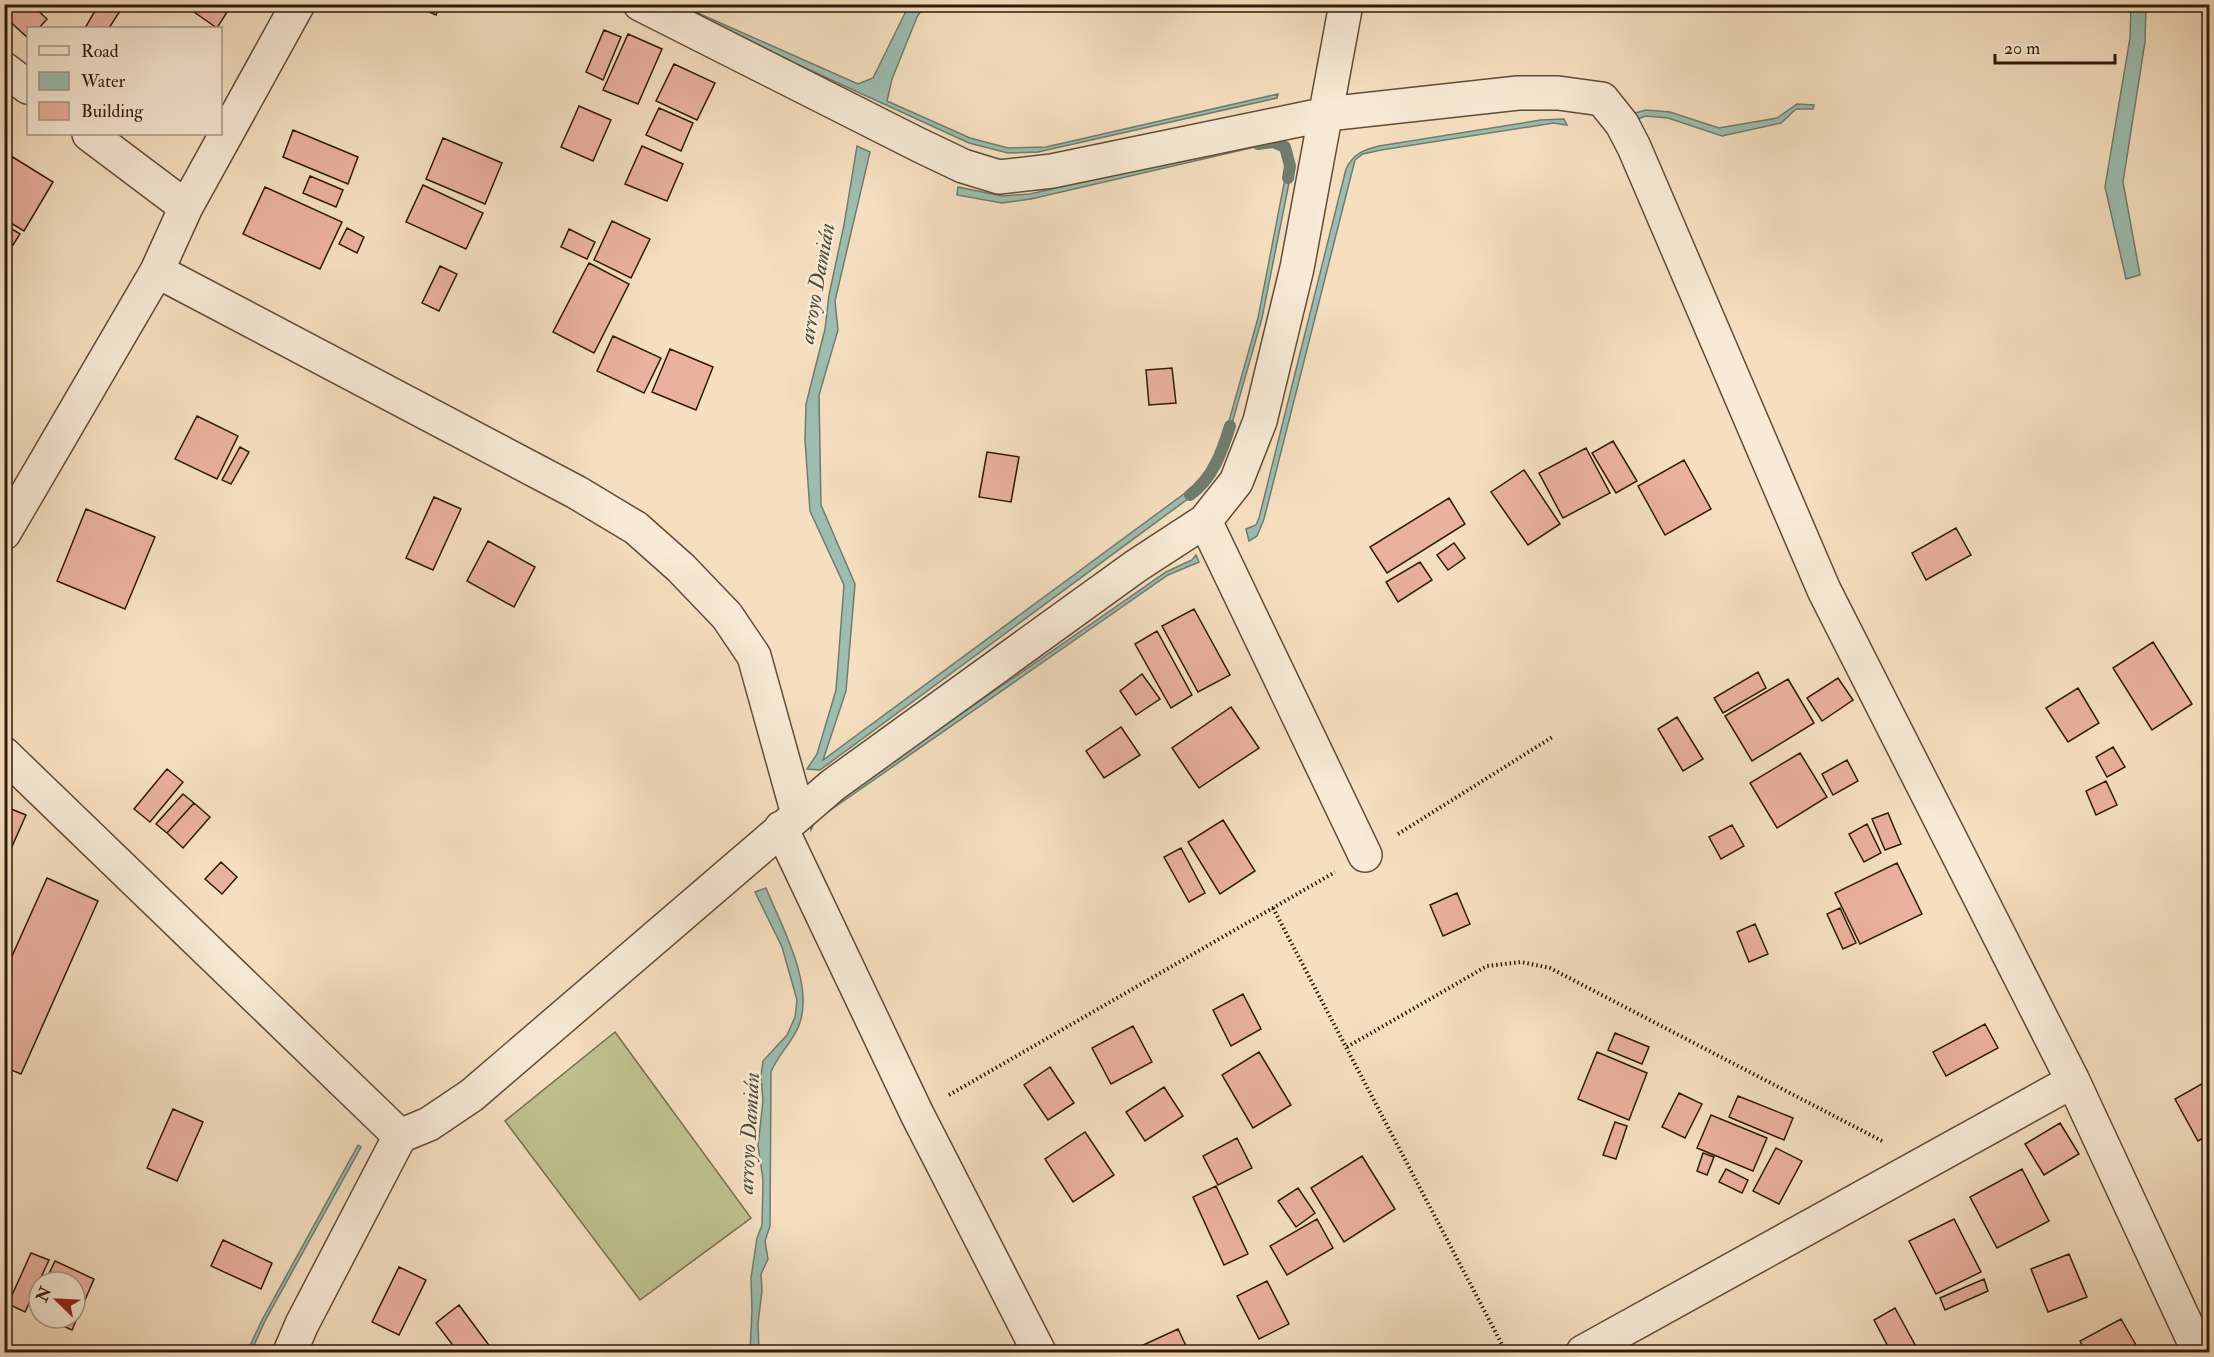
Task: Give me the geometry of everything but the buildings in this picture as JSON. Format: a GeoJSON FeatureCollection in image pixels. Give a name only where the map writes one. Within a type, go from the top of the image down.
{"type":"FeatureCollection","features":[{"type":"Feature","properties":{"kind":"street"},"geometry":{"type":"LineString","coordinates":[[4,533],[157,271],[186,207],[298,4]]}},
{"type":"Feature","properties":{"kind":"street"},"geometry":{"type":"LineString","coordinates":[[640,4],[919,145],[963,166],[999,177],[1052,171],[1327,114],[1518,93],[1558,93],[1602,99],[1623,124],[1824,590],[2073,1081],[2199,1353]]}},
{"type":"Feature","properties":{"kind":"street"},"geometry":{"type":"LineString","coordinates":[[290,1353],[302,1324],[400,1136],[429,1124],[472,1095],[832,785],[1136,566],[1205,521],[1236,482],[1260,421],[1297,268],[1346,4]]}},
{"type":"Feature","properties":{"kind":"street"},"geometry":{"type":"LineString","coordinates":[[4,69],[27,86]]}},
{"type":"Feature","properties":{"kind":"street"},"geometry":{"type":"LineString","coordinates":[[90,135],[186,207]]}},
{"type":"Feature","properties":{"kind":"street"},"geometry":{"type":"LineString","coordinates":[[157,271],[576,492],[636,528],[681,568],[728,616],[754,656],[789,821],[917,1114],[1040,1353]]}},
{"type":"Feature","properties":{"kind":"street"},"geometry":{"type":"LineString","coordinates":[[1205,521],[1365,855]]}},
{"type":"Feature","properties":{"kind":"street"},"geometry":{"type":"LineString","coordinates":[[4,754],[400,1136]]}},
{"type":"Feature","properties":{"kind":"street"},"geometry":{"type":"LineString","coordinates":[[1583,1353],[2073,1081]]}},
{"type":"Feature","properties":{"kind":"path"},"geometry":{"type":"LineString","coordinates":[[917,1114],[1365,855],[1554,736]]}},
{"type":"Feature","properties":{"kind":"path"},"geometry":{"type":"LineString","coordinates":[[1274,908],[1506,1353]]}},
{"type":"Feature","properties":{"kind":"path"},"geometry":{"type":"LineString","coordinates":[[1347,1047],[1487,966],[1521,962],[1550,968],[1924,1164]]}},
{"type":"Feature","properties":{"kind":"green space"},"geometry":{"type":"Polygon","coordinates":[[[615,1032],[751,1218],[640,1300],[505,1121],[615,1032]]]}},
{"type":"Feature","properties":{"kind":"water"},"geometry":{"type":"Polygon","coordinates":[[[668,5],[680,5],[858,84],[873,78],[909,5],[925,5],[917,17],[892,79],[887,101],[970,138],[1008,148],[1046,147],[1278,94],[1277,98],[1038,152],[1008,153],[969,143],[668,5]]]}},
{"type":"Feature","properties":{"kind":"water"},"geometry":{"type":"Polygon","coordinates":[[[2131,5],[2146,5],[2145,42],[2123,182],[2140,275],[2126,279],[2105,187],[2130,38],[2131,5]]]}},
{"type":"Feature","properties":{"kind":"water"},"geometry":{"type":"Polygon","coordinates":[[[1797,104],[1814,105],[1813,109],[1796,109],[1781,123],[1722,136],[1668,118],[1646,116],[1634,120],[1631,114],[1646,110],[1670,112],[1719,128],[1777,118],[1797,104]]]}},
{"type":"Feature","properties":{"kind":"water"},"geometry":{"type":"Polygon","coordinates":[[[1564,119],[1567,125],[1553,123],[1381,150],[1363,154],[1355,160],[1264,519],[1257,536],[1249,541],[1246,529],[1256,525],[1259,518],[1346,169],[1352,160],[1363,151],[1379,146],[1541,120],[1564,119]]]}},
{"type":"Feature","properties":{"kind":"water"},"geometry":{"type":"Polygon","coordinates":[[[1267,140],[1268,144],[1031,199],[1002,203],[957,195],[958,187],[1002,196],[1030,194],[1267,140]]]}},
{"type":"Feature","properties":{"kind":"water"},"geometry":{"type":"Polygon","coordinates":[[[857,146],[870,152],[835,301],[838,330],[819,395],[821,505],[855,584],[846,691],[823,760],[1200,482],[1204,487],[820,770],[807,769],[817,754],[836,690],[844,585],[810,511],[805,440],[806,404],[825,329],[829,295],[844,225],[857,146]]]}},
{"type":"Feature","properties":{"kind":"water"},"geometry":{"type":"Polygon","coordinates":[[[1288,163],[1293,163],[1262,318],[1227,441],[1224,439],[1258,318],[1288,163]]]}},
{"type":"Feature","properties":{"kind":"water"},"geometry":{"type":"Polygon","coordinates":[[[1196,555],[1199,562],[1168,575],[815,821],[811,830],[810,822],[820,812],[1166,572],[1192,560],[1196,555]]]}},
{"type":"Feature","properties":{"kind":"water"},"geometry":{"type":"Polygon","coordinates":[[[766,888],[800,974],[803,1009],[796,1031],[771,1072],[770,1226],[765,1241],[768,1259],[761,1274],[759,1352],[750,1352],[751,1278],[757,1238],[762,1225],[763,1180],[758,1146],[763,1101],[761,1076],[763,1061],[787,1035],[795,1017],[797,1000],[782,947],[755,892],[766,888]]]}},
{"type":"Feature","properties":{"kind":"water"},"geometry":{"type":"Polygon","coordinates":[[[358,1145],[361,1147],[265,1321],[251,1352],[247,1352],[262,1320],[358,1145]]]}},
{"type":"Feature","properties":{"kind":"waterway"},"geometry":{"type":"LineString","coordinates":[[1258,144],[1273,142],[1285,147],[1290,166],[1288,178]]}},
{"type":"Feature","properties":{"kind":"waterway"},"geometry":{"type":"LineString","coordinates":[[1190,495],[1211,473],[1230,426]]}},
{"type":"Feature","properties":{"kind":"water label","name":"arroyo Damián"},"geometry":{"type":"Point","coordinates":[816,283]}},
{"type":"Feature","properties":{"kind":"water label","name":"arroyo Damián"},"geometry":{"type":"Point","coordinates":[748,1133]}}]}
